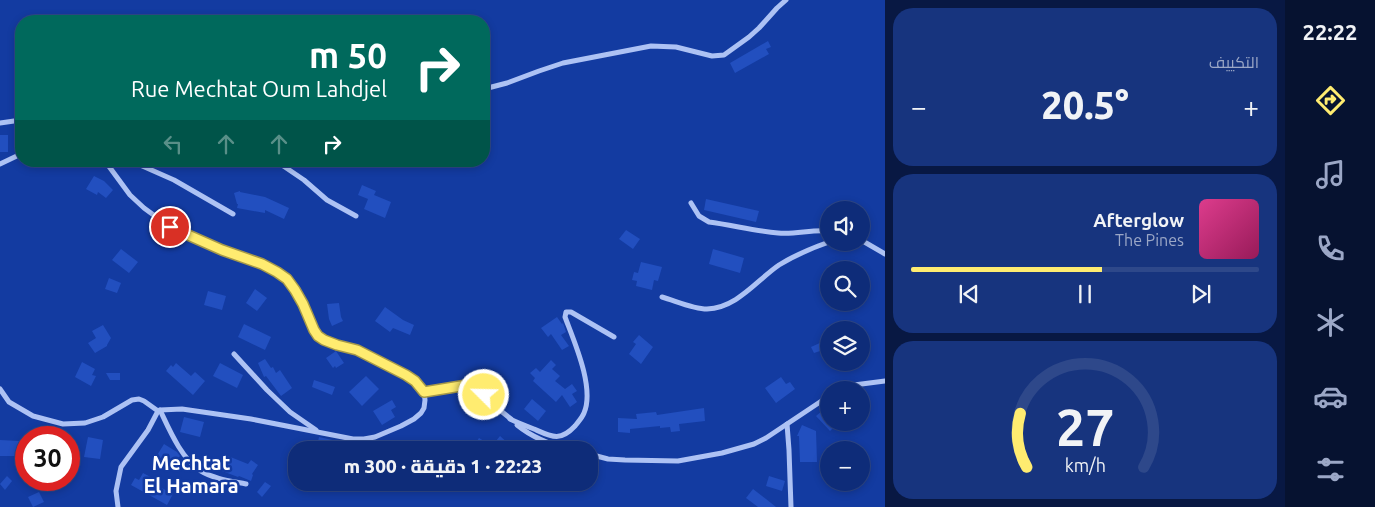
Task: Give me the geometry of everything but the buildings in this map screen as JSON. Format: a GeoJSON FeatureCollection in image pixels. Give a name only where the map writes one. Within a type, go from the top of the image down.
{"type":"FeatureCollection","features":[{"type":"Feature","properties":{"kind":"street"},"geometry":{"type":"LineString","coordinates":[[490,87],[563,63],[651,46],[676,47],[712,56],[724,55],[749,37],[786,0]]}},
{"type":"Feature","properties":{"kind":"street"},"geometry":{"type":"LineString","coordinates":[[0,122],[15,121]]}},
{"type":"Feature","properties":{"kind":"street"},"geometry":{"type":"LineString","coordinates":[[0,164],[15,157]]}},
{"type":"Feature","properties":{"kind":"street"},"geometry":{"type":"LineString","coordinates":[[109,167],[130,195],[170,227],[222,250],[262,264],[287,279],[303,304],[318,336],[337,345],[357,350],[406,375],[415,381],[424,392],[425,400],[424,408],[414,419],[374,437],[364,439],[353,439],[251,419],[182,409],[159,410]]}},
{"type":"Feature","properties":{"kind":"street"},"geometry":{"type":"LineString","coordinates":[[145,167],[174,180],[233,214]]}},
{"type":"Feature","properties":{"kind":"street"},"geometry":{"type":"LineString","coordinates":[[285,167],[304,180],[327,200],[356,216]]}},
{"type":"Feature","properties":{"kind":"street"},"geometry":{"type":"LineString","coordinates":[[691,203],[699,216],[709,222],[779,233],[820,230]]}},
{"type":"Feature","properties":{"kind":"street"},"geometry":{"type":"LineString","coordinates":[[870,245],[885,254]]}},
{"type":"Feature","properties":{"kind":"street"},"geometry":{"type":"LineString","coordinates":[[662,297],[695,307],[715,308],[734,301],[772,270],[788,260],[820,246]]}},
{"type":"Feature","properties":{"kind":"street"},"geometry":{"type":"LineString","coordinates":[[510,418],[555,437],[566,434],[578,423],[584,413],[587,389],[576,347],[565,317],[566,312],[571,312],[614,337]]}},
{"type":"Feature","properties":{"kind":"street"},"geometry":{"type":"LineString","coordinates":[[234,354],[266,390],[290,412],[319,432]]}},
{"type":"Feature","properties":{"kind":"street"},"geometry":{"type":"LineString","coordinates":[[870,383],[885,381]]}},
{"type":"Feature","properties":{"kind":"street"},"geometry":{"type":"LineString","coordinates":[[424,392],[467,385],[484,395],[532,436],[544,441]]}},
{"type":"Feature","properties":{"kind":"street"},"geometry":{"type":"LineString","coordinates":[[0,388],[9,402],[33,416],[63,424],[84,423],[103,417],[132,400],[144,401],[159,410],[173,438],[186,457],[200,471],[223,480],[246,484]]}},
{"type":"Feature","properties":{"kind":"street"},"geometry":{"type":"LineString","coordinates":[[598,456],[616,460],[678,461],[722,453],[754,444],[766,438],[820,402]]}},
{"type":"Feature","properties":{"kind":"street"},"geometry":{"type":"LineString","coordinates":[[118,507],[116,491],[121,467],[148,430],[159,410]]}},
{"type":"Feature","properties":{"kind":"street"},"geometry":{"type":"LineString","coordinates":[[787,424],[791,507]]}},
{"type":"Feature","properties":{"kind":"district","name":"Mechtat El Hamara"},"geometry":{"type":"Point","coordinates":[191,474]}},
{"type":"Feature","properties":{"kind":"route"},"geometry":{"type":"LineString","coordinates":[[170,227],[222,250],[262,264],[287,279],[303,304],[314,330],[324,340],[357,350],[406,375],[415,381],[424,392],[467,385],[484,395]]}}]}
